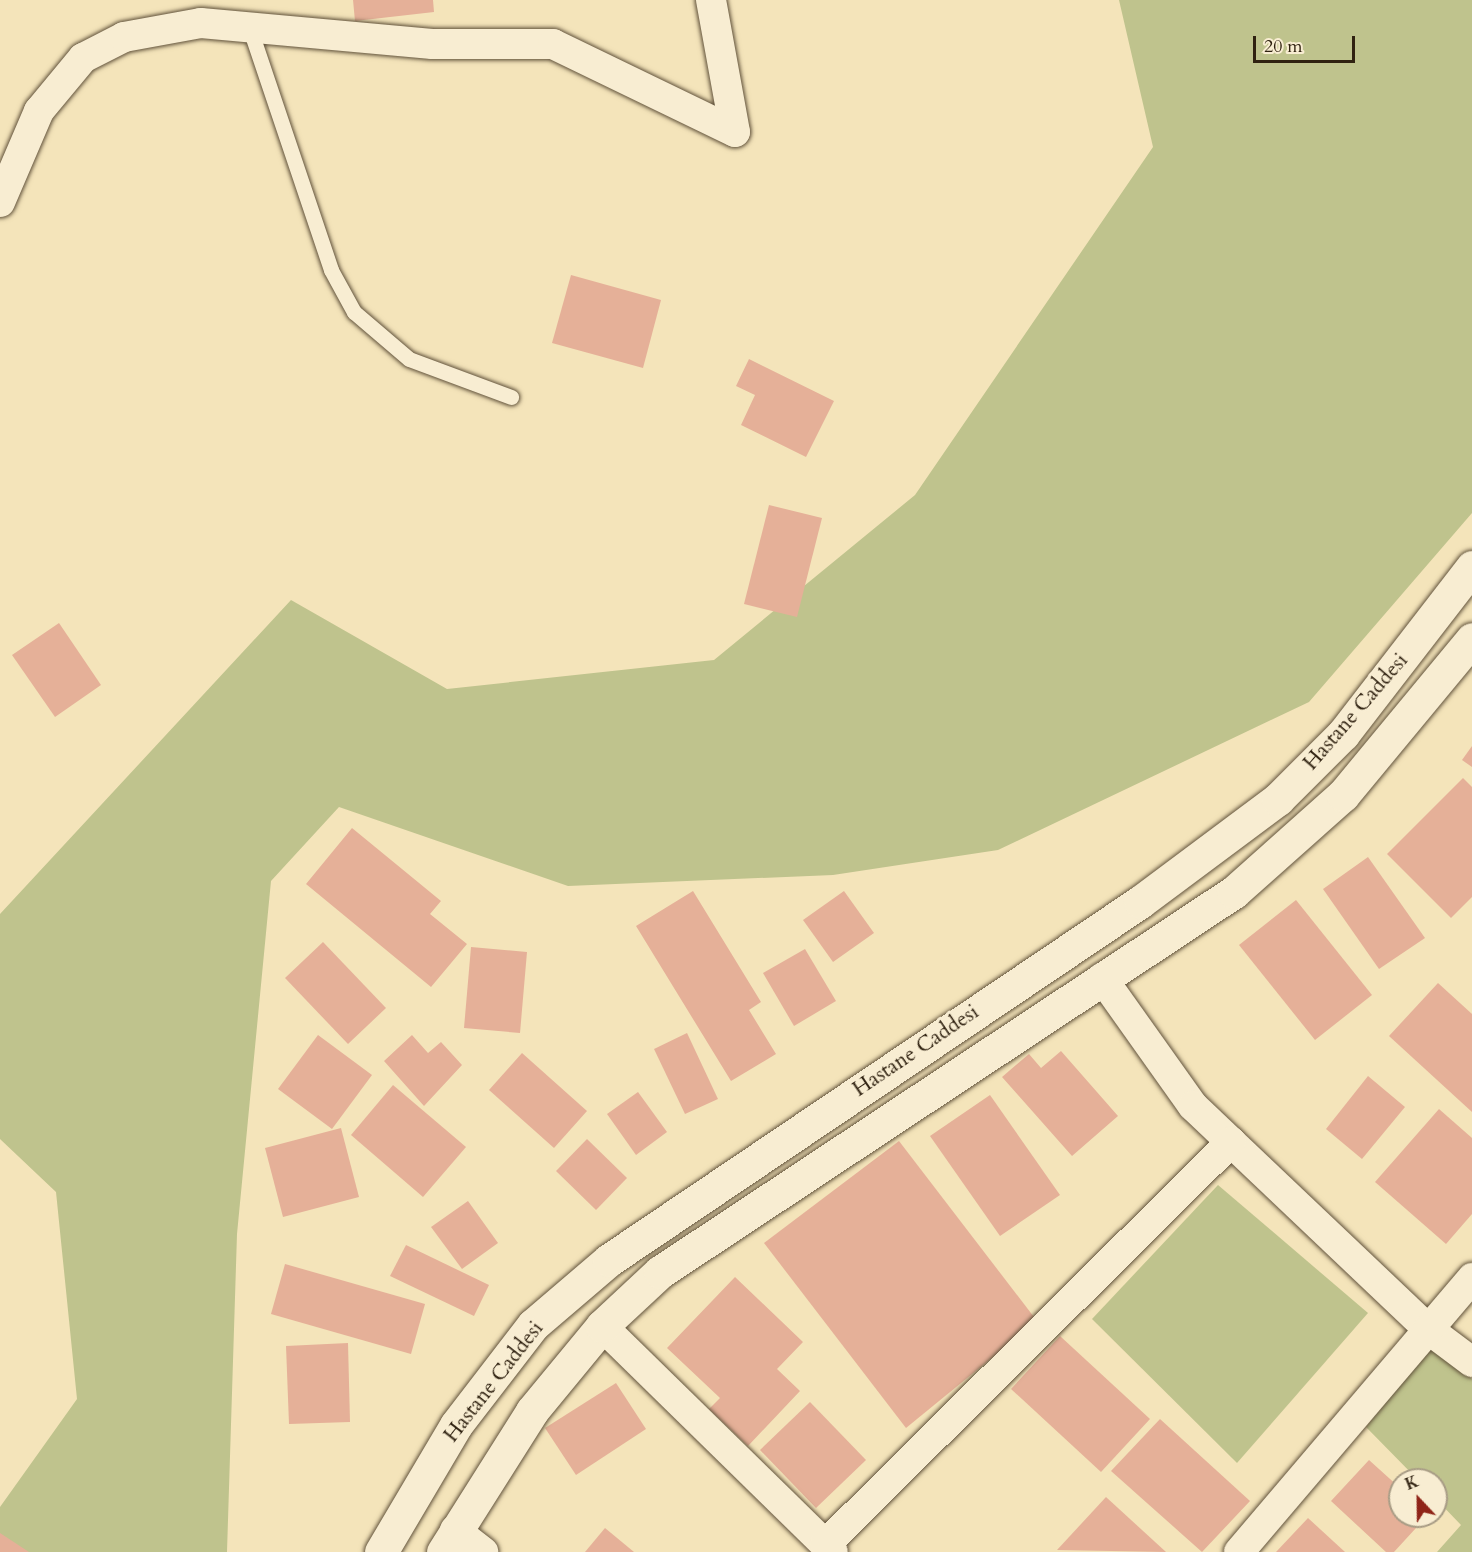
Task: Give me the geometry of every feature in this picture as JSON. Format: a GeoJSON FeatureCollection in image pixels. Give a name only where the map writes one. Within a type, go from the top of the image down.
{"type":"FeatureCollection","features":[{"type":"Feature","properties":{"kind":"main road","name":"Hastane Caddesi"},"geometry":{"type":"LineString","coordinates":[[381,1552],[456,1425],[533,1325],[609,1260],[1140,902],[1278,799],[1343,734],[1472,567]]}},
{"type":"Feature","properties":{"kind":"main road","name":"Hastane Caddesi"},"geometry":{"type":"LineString","coordinates":[[449,1541],[532,1411],[602,1326],[660,1272],[1234,892],[1343,795],[1472,639]]}},
{"type":"Feature","properties":{"kind":"street"},"geometry":{"type":"LineString","coordinates":[[0,202],[39,111],[82,58],[124,37],[201,23],[432,44],[553,44],[735,132],[711,0]]}},
{"type":"Feature","properties":{"kind":"street"},"geometry":{"type":"LineString","coordinates":[[1102,978],[1193,1106],[1428,1329],[1472,1362]]}},
{"type":"Feature","properties":{"kind":"street"},"geometry":{"type":"LineString","coordinates":[[602,1326],[829,1548],[1231,1142]]}},
{"type":"Feature","properties":{"kind":"street"},"geometry":{"type":"LineString","coordinates":[[1239,1552],[1472,1278]]}},
{"type":"Feature","properties":{"kind":"street"},"geometry":{"type":"LineString","coordinates":[[449,1541],[483,1552]]}},
{"type":"Feature","properties":{"kind":"lane"},"geometry":{"type":"LineString","coordinates":[[250,29],[331,270],[354,312],[409,359],[511,397]]}},
{"type":"Feature","properties":{"kind":"green space"},"geometry":{"type":"Polygon","coordinates":[[[1119,0],[1472,0],[1472,513],[1309,702],[998,850],[833,875],[568,886],[339,807],[271,881],[237,1234],[227,1552],[0,1552],[0,1507],[77,1399],[56,1192],[0,1139],[0,914],[291,600],[447,689],[714,660],[915,495],[1153,147],[1119,0]]]}},
{"type":"Feature","properties":{"kind":"green space"},"geometry":{"type":"Polygon","coordinates":[[[1218,1185],[1368,1313],[1237,1463],[1092,1319],[1218,1185]]]}},
{"type":"Feature","properties":{"kind":"green space"},"geometry":{"type":"Polygon","coordinates":[[[1431,1347],[1472,1379],[1472,1552],[1437,1552],[1461,1525],[1448,1511],[1448,1468],[1406,1468],[1366,1427],[1431,1347]]]}},
{"type":"Feature","properties":{"kind":"building"},"geometry":{"type":"Polygon","coordinates":[[[353,0],[433,0],[434,12],[355,21],[353,0]]]}},
{"type":"Feature","properties":{"kind":"building"},"geometry":{"type":"Polygon","coordinates":[[[571,275],[661,300],[643,368],[552,343],[571,275]]]}},
{"type":"Feature","properties":{"kind":"building"},"geometry":{"type":"Polygon","coordinates":[[[749,359],[834,401],[806,457],[741,425],[755,395],[736,386],[749,359]]]}},
{"type":"Feature","properties":{"kind":"building"},"geometry":{"type":"Polygon","coordinates":[[[769,505],[822,518],[797,617],[744,604],[769,505]]]}},
{"type":"Feature","properties":{"kind":"building"},"geometry":{"type":"Polygon","coordinates":[[[59,623],[101,685],[55,717],[12,655],[59,623]]]}},
{"type":"Feature","properties":{"kind":"building"},"geometry":{"type":"Polygon","coordinates":[[[1472,746],[1472,767],[1462,760],[1472,746]]]}},
{"type":"Feature","properties":{"kind":"building"},"geometry":{"type":"Polygon","coordinates":[[[1463,778],[1472,787],[1472,897],[1451,918],[1387,854],[1463,778]]]}},
{"type":"Feature","properties":{"kind":"building"},"geometry":{"type":"Polygon","coordinates":[[[352,828],[441,901],[430,914],[467,944],[431,987],[306,884],[352,828]]]}},
{"type":"Feature","properties":{"kind":"building"},"geometry":{"type":"Polygon","coordinates":[[[1368,857],[1425,938],[1379,969],[1323,889],[1368,857]]]}},
{"type":"Feature","properties":{"kind":"building"},"geometry":{"type":"Polygon","coordinates":[[[693,891],[761,1002],[749,1010],[776,1054],[731,1081],[636,926],[693,891]]]}},
{"type":"Feature","properties":{"kind":"building"},"geometry":{"type":"Polygon","coordinates":[[[844,891],[874,933],[833,962],[803,920],[844,891]]]}},
{"type":"Feature","properties":{"kind":"building"},"geometry":{"type":"Polygon","coordinates":[[[1296,900],[1372,995],[1315,1040],[1239,945],[1296,900]]]}},
{"type":"Feature","properties":{"kind":"building"},"geometry":{"type":"Polygon","coordinates":[[[323,942],[386,1008],[348,1044],[285,978],[323,942]]]}},
{"type":"Feature","properties":{"kind":"building"},"geometry":{"type":"Polygon","coordinates":[[[471,947],[527,952],[520,1033],[464,1028],[471,947]]]}},
{"type":"Feature","properties":{"kind":"building"},"geometry":{"type":"Polygon","coordinates":[[[805,949],[836,1001],[794,1026],[763,973],[805,949]]]}},
{"type":"Feature","properties":{"kind":"building"},"geometry":{"type":"Polygon","coordinates":[[[1438,983],[1472,1014],[1472,1112],[1389,1036],[1438,983]]]}},
{"type":"Feature","properties":{"kind":"building"},"geometry":{"type":"Polygon","coordinates":[[[687,1033],[718,1099],[685,1114],[654,1049],[687,1033]]]}},
{"type":"Feature","properties":{"kind":"building"},"geometry":{"type":"Polygon","coordinates":[[[318,1035],[372,1075],[332,1129],[278,1089],[318,1035]]]}},
{"type":"Feature","properties":{"kind":"building"},"geometry":{"type":"Polygon","coordinates":[[[412,1035],[428,1053],[441,1042],[462,1065],[424,1106],[384,1061],[412,1035]]]}},
{"type":"Feature","properties":{"kind":"building"},"geometry":{"type":"Polygon","coordinates":[[[1061,1051],[1118,1116],[1072,1156],[1002,1077],[1029,1054],[1041,1068],[1061,1051]]]}},
{"type":"Feature","properties":{"kind":"building"},"geometry":{"type":"Polygon","coordinates":[[[522,1053],[587,1111],[554,1148],[489,1090],[522,1053]]]}},
{"type":"Feature","properties":{"kind":"building"},"geometry":{"type":"Polygon","coordinates":[[[1368,1076],[1405,1107],[1362,1159],[1326,1129],[1368,1076]]]}},
{"type":"Feature","properties":{"kind":"building"},"geometry":{"type":"Polygon","coordinates":[[[393,1085],[466,1147],[423,1197],[351,1135],[393,1085]]]}},
{"type":"Feature","properties":{"kind":"building"},"geometry":{"type":"Polygon","coordinates":[[[638,1092],[667,1132],[636,1155],[607,1114],[638,1092]]]}},
{"type":"Feature","properties":{"kind":"building"},"geometry":{"type":"Polygon","coordinates":[[[990,1095],[1060,1195],[1000,1236],[930,1136],[990,1095]]]}},
{"type":"Feature","properties":{"kind":"building"},"geometry":{"type":"Polygon","coordinates":[[[1439,1109],[1472,1138],[1472,1214],[1446,1244],[1375,1182],[1439,1109]]]}},
{"type":"Feature","properties":{"kind":"building"},"geometry":{"type":"Polygon","coordinates":[[[341,1128],[359,1197],[283,1217],[265,1148],[341,1128]]]}},
{"type":"Feature","properties":{"kind":"building"},"geometry":{"type":"Polygon","coordinates":[[[587,1139],[627,1178],[596,1210],[556,1171],[587,1139]]]}},
{"type":"Feature","properties":{"kind":"building"},"geometry":{"type":"Polygon","coordinates":[[[899,1141],[1037,1321],[906,1428],[764,1243],[899,1141]]]}},
{"type":"Feature","properties":{"kind":"building"},"geometry":{"type":"Polygon","coordinates":[[[468,1201],[498,1243],[462,1269],[431,1227],[468,1201]]]}},
{"type":"Feature","properties":{"kind":"building"},"geometry":{"type":"Polygon","coordinates":[[[406,1245],[489,1285],[474,1316],[390,1276],[406,1245]]]}},
{"type":"Feature","properties":{"kind":"building"},"geometry":{"type":"Polygon","coordinates":[[[285,1264],[425,1304],[411,1354],[271,1314],[285,1264]]]}},
{"type":"Feature","properties":{"kind":"building"},"geometry":{"type":"Polygon","coordinates":[[[735,1277],[803,1342],[777,1369],[800,1391],[748,1446],[709,1409],[720,1398],[667,1348],[735,1277]]]}},
{"type":"Feature","properties":{"kind":"building"},"geometry":{"type":"Polygon","coordinates":[[[1060,1336],[1150,1419],[1101,1472],[1011,1389],[1060,1336]]]}},
{"type":"Feature","properties":{"kind":"building"},"geometry":{"type":"Polygon","coordinates":[[[348,1343],[350,1422],[289,1424],[286,1346],[348,1343]]]}},
{"type":"Feature","properties":{"kind":"building"},"geometry":{"type":"Polygon","coordinates":[[[616,1383],[646,1429],[576,1475],[545,1428],[616,1383]]]}},
{"type":"Feature","properties":{"kind":"building"},"geometry":{"type":"Polygon","coordinates":[[[810,1402],[866,1460],[816,1508],[760,1450],[810,1402]]]}},
{"type":"Feature","properties":{"kind":"building"},"geometry":{"type":"Polygon","coordinates":[[[1160,1419],[1250,1501],[1202,1552],[1111,1471],[1160,1419]]]}},
{"type":"Feature","properties":{"kind":"building"},"geometry":{"type":"Polygon","coordinates":[[[1369,1460],[1388,1477],[1388,1528],[1416,1528],[1394,1552],[1386,1552],[1331,1501],[1369,1460]]]}},
{"type":"Feature","properties":{"kind":"building"},"geometry":{"type":"Polygon","coordinates":[[[1106,1497],[1166,1552],[1057,1550],[1106,1497]]]}},
{"type":"Feature","properties":{"kind":"building"},"geometry":{"type":"Polygon","coordinates":[[[1308,1518],[1345,1552],[1276,1552],[1308,1518]]]}},
{"type":"Feature","properties":{"kind":"building"},"geometry":{"type":"Polygon","coordinates":[[[605,1528],[634,1552],[585,1552],[605,1528]]]}},
{"type":"Feature","properties":{"kind":"building"},"geometry":{"type":"Polygon","coordinates":[[[0,1533],[29,1552],[0,1552],[0,1533]]]}}]}
